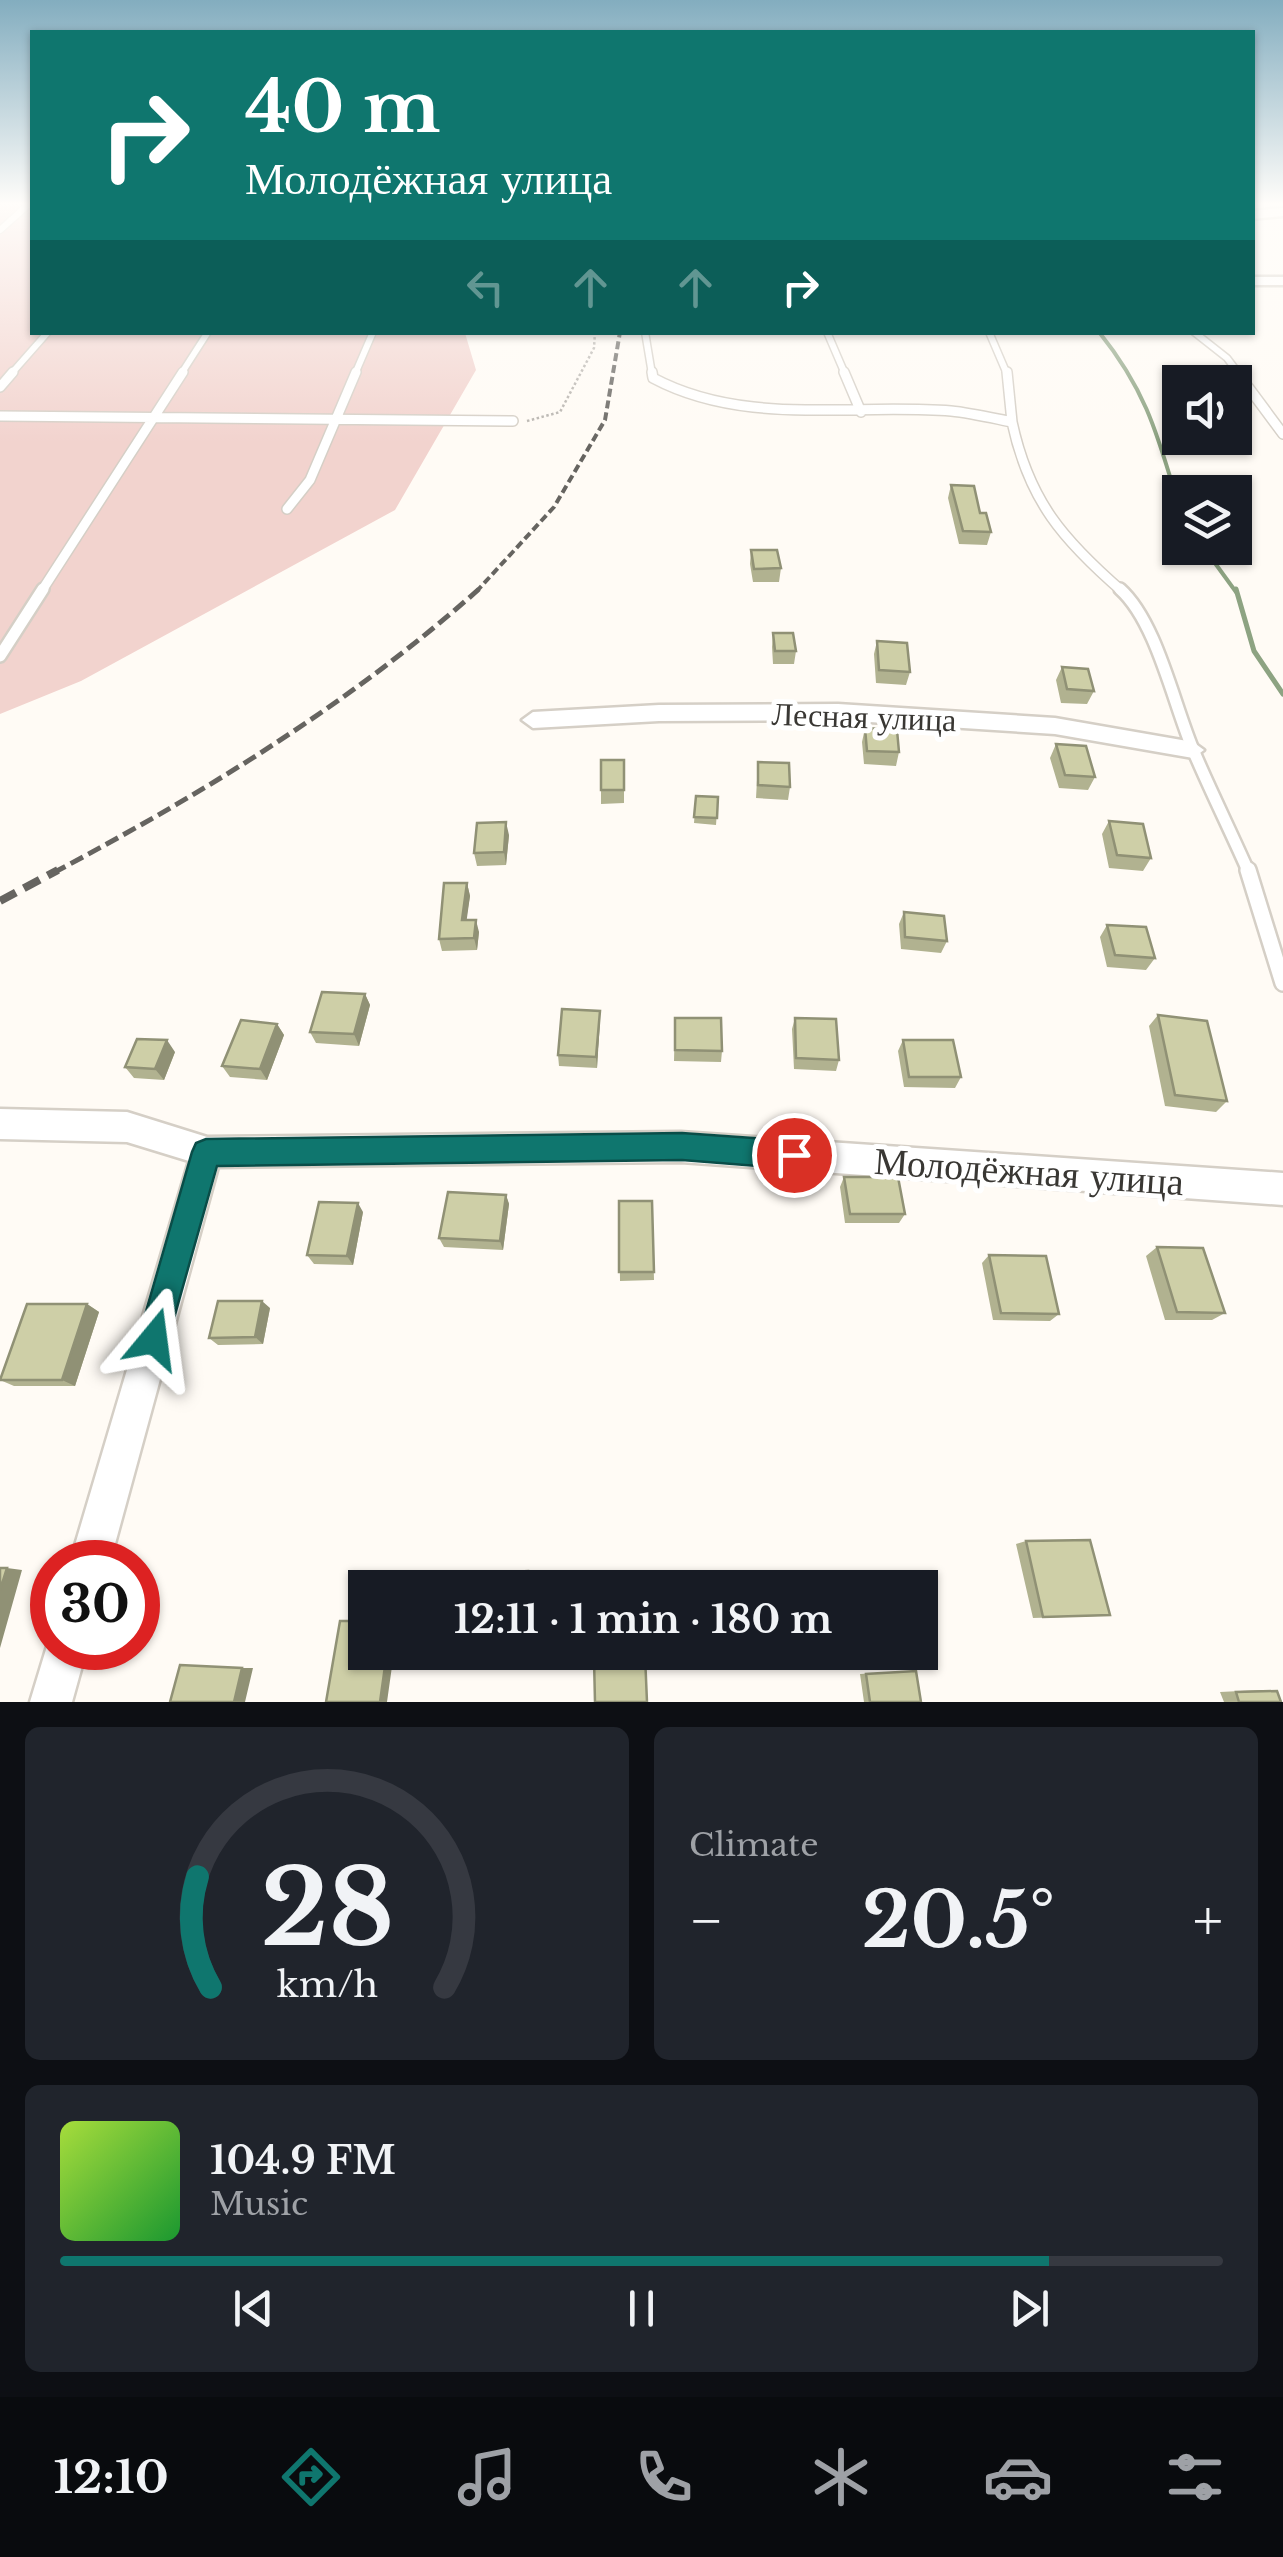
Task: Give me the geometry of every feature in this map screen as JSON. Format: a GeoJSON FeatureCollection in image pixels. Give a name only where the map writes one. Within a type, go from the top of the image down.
{"type":"FeatureCollection","features":[{"type":"Feature","properties":{"kind":"street","name":"Лесная улица"},"geometry":{"type":"LineString","coordinates":[[533,720],[658,713],[838,712],[1055,726],[1193,750]]}},
{"type":"Feature","properties":{"kind":"street","name":"Молодёжная улица"},"geometry":{"type":"LineString","coordinates":[[0,1124],[127,1126],[206,1152],[682,1147],[1283,1189]]}},
{"type":"Feature","properties":{"kind":"street"},"geometry":{"type":"LineString","coordinates":[[96,1540],[206,1152]]}},
{"type":"Feature","properties":{"kind":"street"},"geometry":{"type":"LineString","coordinates":[[51,1702],[60,1670]]}},
{"type":"Feature","properties":{"kind":"lane"},"geometry":{"type":"LineString","coordinates":[[0,387],[45,335]]}},
{"type":"Feature","properties":{"kind":"lane"},"geometry":{"type":"LineString","coordinates":[[0,656],[206,335]]}},
{"type":"Feature","properties":{"kind":"lane"},"geometry":{"type":"LineString","coordinates":[[287,509],[310,480],[372,335]]}},
{"type":"Feature","properties":{"kind":"lane"},"geometry":{"type":"LineString","coordinates":[[645,335],[650,371],[668,390],[744,406],[861,412],[950,411],[1012,422]]}},
{"type":"Feature","properties":{"kind":"lane"},"geometry":{"type":"LineString","coordinates":[[827,335],[861,412]]}},
{"type":"Feature","properties":{"kind":"lane"},"geometry":{"type":"LineString","coordinates":[[990,335],[1006,366],[1020,458],[1043,510],[1080,555],[1130,598],[1146,627],[1193,750],[1256,888],[1283,983]]}},
{"type":"Feature","properties":{"kind":"lane"},"geometry":{"type":"LineString","coordinates":[[1198,335],[1227,358],[1283,434]]}},
{"type":"Feature","properties":{"kind":"lane"},"geometry":{"type":"LineString","coordinates":[[0,416],[512,420]]}},
{"type":"Feature","properties":{"kind":"path"},"geometry":{"type":"LineString","coordinates":[[512,420],[533,422],[560,412],[594,348],[595,335]]}},
{"type":"Feature","properties":{"kind":"shaded area"},"geometry":{"type":"Polygon","coordinates":[[[0,283],[30,283],[30,335],[466,335],[476,370],[395,510],[81,681],[0,714],[0,283]]]}},
{"type":"Feature","properties":{"kind":"building"},"geometry":{"type":"Polygon","coordinates":[[[951,485],[974,486],[980,513],[986,513],[991,532],[963,531],[951,485]]]}},
{"type":"Feature","properties":{"kind":"building"},"geometry":{"type":"Polygon","coordinates":[[[751,550],[777,550],[781,568],[754,569],[751,550]]]}},
{"type":"Feature","properties":{"kind":"building"},"geometry":{"type":"Polygon","coordinates":[[[773,633],[793,633],[796,651],[775,651],[773,633]]]}},
{"type":"Feature","properties":{"kind":"building"},"geometry":{"type":"Polygon","coordinates":[[[877,641],[907,643],[910,672],[879,670],[877,641]]]}},
{"type":"Feature","properties":{"kind":"building"},"geometry":{"type":"Polygon","coordinates":[[[1062,667],[1088,669],[1094,691],[1067,689],[1062,667]]]}},
{"type":"Feature","properties":{"kind":"building"},"geometry":{"type":"Polygon","coordinates":[[[865,728],[897,730],[899,752],[867,751],[865,728]]]}},
{"type":"Feature","properties":{"kind":"building"},"geometry":{"type":"Polygon","coordinates":[[[1056,744],[1086,746],[1095,777],[1065,775],[1056,744]]]}},
{"type":"Feature","properties":{"kind":"building"},"geometry":{"type":"Polygon","coordinates":[[[601,760],[624,760],[624,790],[601,790],[601,760]]]}},
{"type":"Feature","properties":{"kind":"building"},"geometry":{"type":"Polygon","coordinates":[[[758,762],[789,763],[790,787],[758,785],[758,762]]]}},
{"type":"Feature","properties":{"kind":"building"},"geometry":{"type":"Polygon","coordinates":[[[696,796],[718,797],[717,818],[694,817],[696,796]]]}},
{"type":"Feature","properties":{"kind":"building"},"geometry":{"type":"Polygon","coordinates":[[[1109,821],[1143,824],[1151,858],[1117,855],[1109,821]]]}},
{"type":"Feature","properties":{"kind":"building"},"geometry":{"type":"Polygon","coordinates":[[[506,822],[504,852],[474,853],[477,823],[506,822]]]}},
{"type":"Feature","properties":{"kind":"building"},"geometry":{"type":"Polygon","coordinates":[[[444,883],[467,883],[462,920],[476,920],[474,938],[439,939],[444,883]]]}},
{"type":"Feature","properties":{"kind":"building"},"geometry":{"type":"Polygon","coordinates":[[[904,912],[944,916],[947,941],[905,937],[904,912]]]}},
{"type":"Feature","properties":{"kind":"building"},"geometry":{"type":"Polygon","coordinates":[[[1107,925],[1146,927],[1155,958],[1115,955],[1107,925]]]}},
{"type":"Feature","properties":{"kind":"building"},"geometry":{"type":"Polygon","coordinates":[[[322,992],[365,994],[354,1034],[310,1032],[322,992]]]}},
{"type":"Feature","properties":{"kind":"building"},"geometry":{"type":"Polygon","coordinates":[[[562,1009],[600,1011],[596,1057],[558,1055],[562,1009]]]}},
{"type":"Feature","properties":{"kind":"building"},"geometry":{"type":"Polygon","coordinates":[[[1158,1015],[1207,1021],[1227,1101],[1175,1095],[1158,1015]]]}},
{"type":"Feature","properties":{"kind":"building"},"geometry":{"type":"Polygon","coordinates":[[[675,1018],[721,1018],[722,1051],[675,1050],[675,1018]]]}},
{"type":"Feature","properties":{"kind":"building"},"geometry":{"type":"Polygon","coordinates":[[[795,1018],[836,1019],[839,1060],[796,1058],[795,1018]]]}},
{"type":"Feature","properties":{"kind":"building"},"geometry":{"type":"Polygon","coordinates":[[[241,1020],[277,1024],[260,1069],[222,1066],[241,1020]]]}},
{"type":"Feature","properties":{"kind":"building"},"geometry":{"type":"Polygon","coordinates":[[[137,1039],[167,1040],[155,1069],[125,1067],[137,1039]]]}},
{"type":"Feature","properties":{"kind":"building"},"geometry":{"type":"Polygon","coordinates":[[[903,1040],[953,1040],[961,1077],[909,1077],[903,1040]]]}},
{"type":"Feature","properties":{"kind":"building"},"geometry":{"type":"Polygon","coordinates":[[[844,1177],[898,1177],[905,1214],[850,1214],[844,1177]]]}},
{"type":"Feature","properties":{"kind":"building"},"geometry":{"type":"Polygon","coordinates":[[[448,1192],[506,1195],[500,1241],[439,1238],[448,1192]]]}},
{"type":"Feature","properties":{"kind":"building"},"geometry":{"type":"Polygon","coordinates":[[[619,1201],[652,1201],[654,1272],[619,1272],[619,1201]]]}},
{"type":"Feature","properties":{"kind":"building"},"geometry":{"type":"Polygon","coordinates":[[[319,1202],[358,1203],[347,1256],[307,1255],[319,1202]]]}},
{"type":"Feature","properties":{"kind":"building"},"geometry":{"type":"Polygon","coordinates":[[[1157,1247],[1203,1248],[1225,1313],[1177,1312],[1157,1247]]]}},
{"type":"Feature","properties":{"kind":"building"},"geometry":{"type":"Polygon","coordinates":[[[989,1255],[1046,1256],[1059,1314],[1001,1313],[989,1255]]]}},
{"type":"Feature","properties":{"kind":"building"},"geometry":{"type":"Polygon","coordinates":[[[218,1301],[262,1301],[255,1337],[209,1338],[218,1301]]]}},
{"type":"Feature","properties":{"kind":"building"},"geometry":{"type":"Polygon","coordinates":[[[27,1304],[87,1304],[62,1380],[0,1380],[27,1304]]]}},
{"type":"Feature","properties":{"kind":"building"},"geometry":{"type":"Polygon","coordinates":[[[1090,1540],[1110,1615],[1043,1617],[1026,1541],[1090,1540]]]}},
{"type":"Feature","properties":{"kind":"building"},"geometry":{"type":"Polygon","coordinates":[[[0,1568],[7,1568],[0,1590],[0,1568]]]}},
{"type":"Feature","properties":{"kind":"building"},"geometry":{"type":"Polygon","coordinates":[[[340,1621],[348,1621],[348,1670],[384,1670],[380,1702],[326,1702],[340,1621]]]}},
{"type":"Feature","properties":{"kind":"building"},"geometry":{"type":"Polygon","coordinates":[[[180,1665],[242,1668],[234,1702],[170,1702],[180,1665]]]}},
{"type":"Feature","properties":{"kind":"building"},"geometry":{"type":"Polygon","coordinates":[[[594,1670],[646,1670],[647,1702],[595,1702],[594,1670]]]}},
{"type":"Feature","properties":{"kind":"building"},"geometry":{"type":"Polygon","coordinates":[[[916,1671],[921,1702],[870,1702],[866,1674],[916,1671]]]}},
{"type":"Feature","properties":{"kind":"building"},"geometry":{"type":"Polygon","coordinates":[[[1277,1691],[1281,1702],[1239,1702],[1236,1692],[1277,1691]]]}},
{"type":"Feature","properties":{"kind":"waterway"},"geometry":{"type":"LineString","coordinates":[[1101,335],[1140,396],[1169,475]]}},
{"type":"Feature","properties":{"kind":"waterway"},"geometry":{"type":"LineString","coordinates":[[1216,565],[1236,592]]}},
{"type":"Feature","properties":{"kind":"waterway"},"geometry":{"type":"LineString","coordinates":[[1236,589],[1254,651],[1283,694]]}},
{"type":"Feature","properties":{"kind":"railway"},"geometry":{"type":"LineString","coordinates":[[478,590],[554,507],[605,420],[619,335]]}},
{"type":"Feature","properties":{"kind":"railway"},"geometry":{"type":"LineString","coordinates":[[53,873],[275,744],[380,670],[478,590]]}},
{"type":"Feature","properties":{"kind":"railway"},"geometry":{"type":"LineString","coordinates":[[0,901],[58,870]]}},
{"type":"Feature","properties":{"kind":"route"},"geometry":{"type":"LineString","coordinates":[[154,1339],[206,1152],[682,1147],[794,1155]]}}]}
